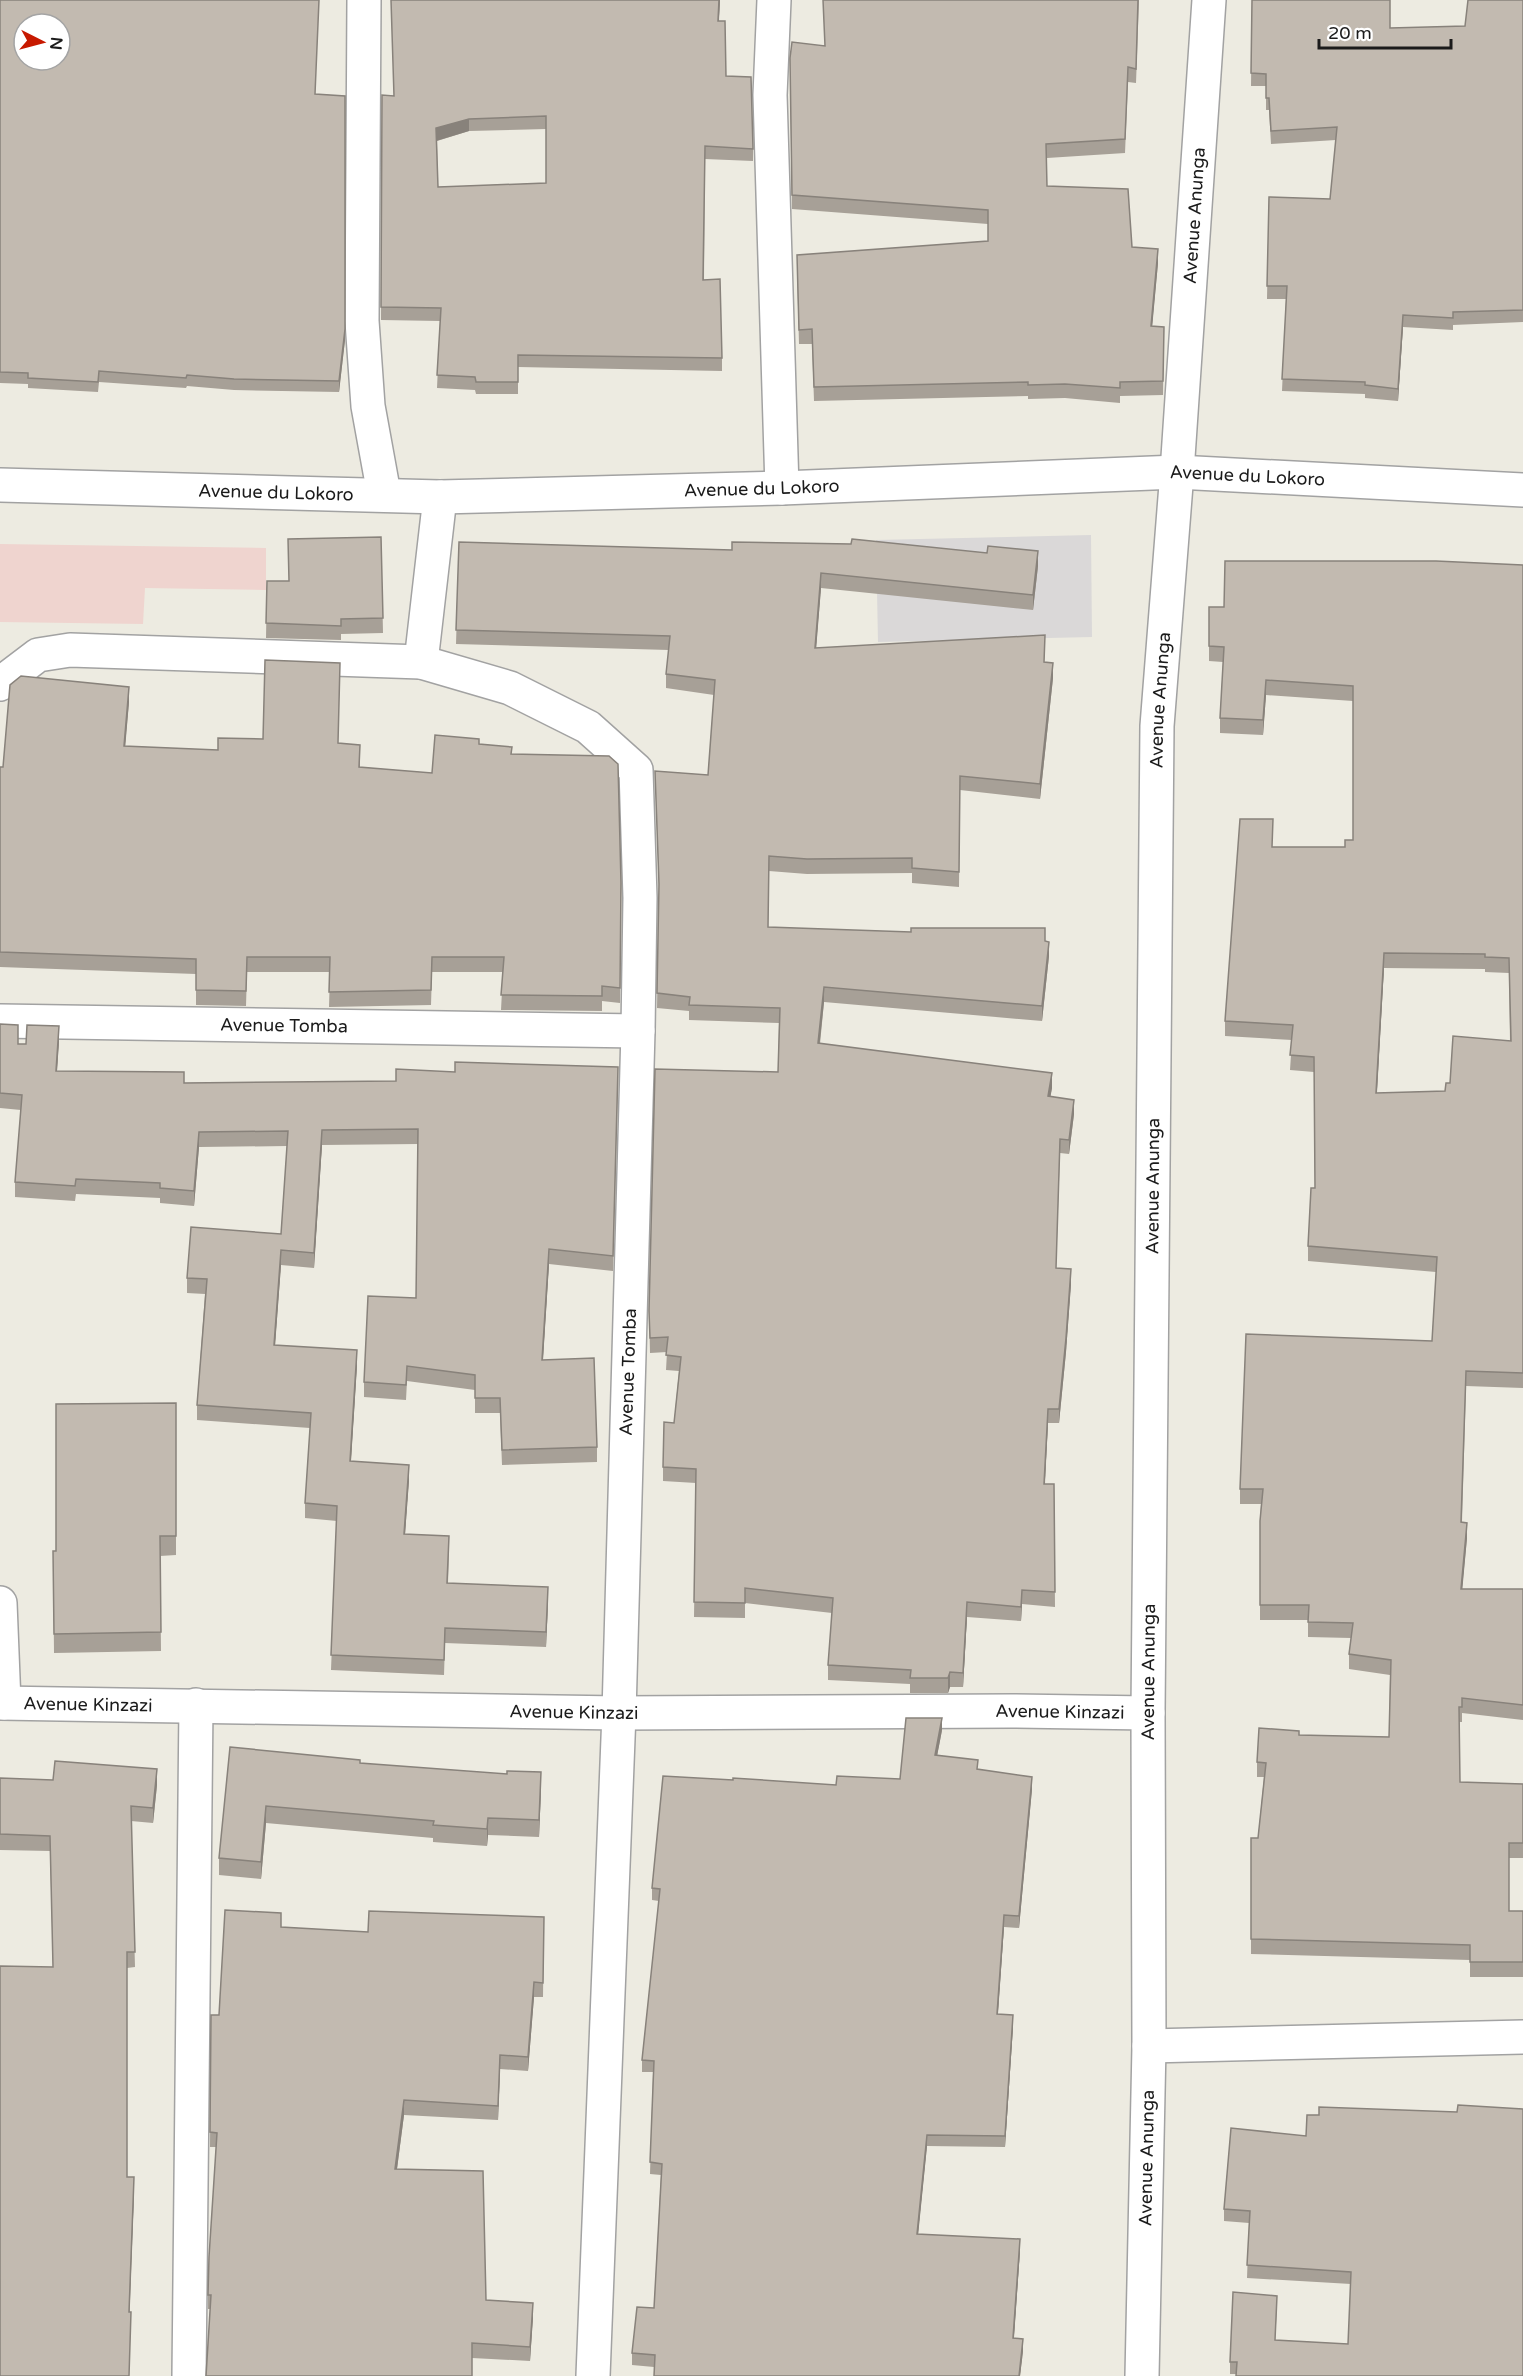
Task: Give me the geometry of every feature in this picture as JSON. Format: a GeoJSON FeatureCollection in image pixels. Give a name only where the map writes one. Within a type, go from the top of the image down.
{"type":"FeatureCollection","features":[{"type":"Feature","properties":{"kind":"street"},"geometry":{"type":"LineString","coordinates":[[364,0],[362,321],[368,406],[384,494]]}},
{"type":"Feature","properties":{"kind":"street"},"geometry":{"type":"LineString","coordinates":[[774,0],[770,95],[783,488]]}},
{"type":"Feature","properties":{"kind":"street","name":"Avenue Anunga"},"geometry":{"type":"LineString","coordinates":[[1142,2376],[1149,2046],[1148,1713],[1157,726],[1177,472],[1209,0]]}},
{"type":"Feature","properties":{"kind":"street","name":"Avenue du Lokoro"},"geometry":{"type":"LineString","coordinates":[[0,485],[440,497],[783,488],[1177,472],[1523,490]]}},
{"type":"Feature","properties":{"kind":"street"},"geometry":{"type":"LineString","coordinates":[[421,662],[440,497]]}},
{"type":"Feature","properties":{"kind":"street","name":"Avenue Tomba"},"geometry":{"type":"LineString","coordinates":[[0,684],[38,655],[70,650],[421,662],[510,688],[588,727],[636,770],[640,898],[638,1031],[619,1713],[593,2376]]}},
{"type":"Feature","properties":{"kind":"street","name":"Avenue Tomba"},"geometry":{"type":"LineString","coordinates":[[0,1021],[638,1031]]}},
{"type":"Feature","properties":{"kind":"street"},"geometry":{"type":"LineString","coordinates":[[0,1603],[2,1703]]}},
{"type":"Feature","properties":{"kind":"street","name":"Avenue Kinzazi"},"geometry":{"type":"LineString","coordinates":[[2,1703],[619,1713],[1011,1711],[1148,1713]]}},
{"type":"Feature","properties":{"kind":"street"},"geometry":{"type":"LineString","coordinates":[[189,2376],[196,1705]]}},
{"type":"Feature","properties":{"kind":"street"},"geometry":{"type":"LineString","coordinates":[[1149,2046],[1523,2037]]}},
{"type":"Feature","properties":{"kind":"shaded area"},"geometry":{"type":"Polygon","coordinates":[[[1091,535],[1092,637],[878,642],[876,540],[1091,535]]]}},
{"type":"Feature","properties":{"kind":"shaded area"},"geometry":{"type":"Polygon","coordinates":[[[0,544],[266,548],[266,590],[145,588],[143,624],[0,622],[0,544]]]}},
{"type":"Feature","properties":{"kind":"building"},"geometry":{"type":"Polygon","coordinates":[[[0,0],[319,0],[315,94],[345,96],[345,329],[339,381],[234,379],[187,375],[186,378],[99,371],[98,382],[28,378],[28,373],[0,372],[0,0]]]}},
{"type":"Feature","properties":{"kind":"building"},"geometry":{"type":"Polygon","coordinates":[[[391,0],[719,0],[718,21],[725,21],[726,76],[751,77],[753,149],[705,146],[703,280],[720,279],[722,358],[518,355],[518,382],[476,382],[475,377],[437,375],[441,308],[381,307],[382,95],[394,96],[391,0]],[[546,116],[469,119],[436,128],[438,187],[546,183],[546,116]]]}},
{"type":"Feature","properties":{"kind":"building"},"geometry":{"type":"Polygon","coordinates":[[[823,0],[1138,0],[1136,69],[1128,67],[1125,139],[1046,144],[1047,186],[1128,189],[1132,247],[1158,249],[1151,326],[1164,327],[1163,381],[1120,382],[1120,388],[1065,384],[1028,385],[1028,382],[814,387],[812,329],[799,330],[797,255],[988,241],[988,210],[792,195],[790,58],[792,42],[825,46],[823,0]]]}},
{"type":"Feature","properties":{"kind":"building"},"geometry":{"type":"Polygon","coordinates":[[[1252,0],[1390,0],[1390,28],[1465,26],[1468,0],[1523,0],[1523,310],[1453,312],[1453,318],[1403,315],[1398,389],[1365,385],[1365,382],[1282,379],[1287,286],[1267,286],[1269,197],[1330,199],[1337,127],[1271,131],[1269,98],[1266,98],[1266,74],[1251,73],[1252,0]]]}},
{"type":"Feature","properties":{"kind":"building"},"geometry":{"type":"Polygon","coordinates":[[[381,537],[383,618],[341,619],[341,626],[266,623],[267,581],[289,581],[288,539],[381,537]]]}},
{"type":"Feature","properties":{"kind":"building"},"geometry":{"type":"Polygon","coordinates":[[[852,539],[987,553],[988,546],[1038,551],[1033,595],[821,573],[815,648],[1045,635],[1044,662],[1053,663],[1040,784],[960,776],[959,872],[912,868],[912,858],[807,859],[769,856],[768,927],[911,932],[911,928],[1045,928],[1045,941],[1049,942],[1042,1006],[824,987],[818,1043],[1052,1073],[1048,1096],[1074,1100],[1069,1140],[1060,1139],[1056,1268],[1071,1269],[1059,1409],[1048,1409],[1044,1484],[1054,1484],[1055,1592],[1022,1590],[1021,1607],[967,1602],[963,1673],[950,1672],[948,1678],[910,1678],[911,1670],[828,1665],[833,1598],[745,1588],[745,1603],[694,1602],[696,1469],[663,1467],[664,1422],[674,1423],[681,1357],[666,1355],[668,1337],[650,1338],[655,1069],[778,1072],[780,1008],[689,1005],[690,997],[657,993],[659,884],[655,771],[708,775],[715,680],[666,674],[670,636],[456,630],[459,542],[732,550],[732,542],[851,544],[852,539]]]}},
{"type":"Feature","properties":{"kind":"building"},"geometry":{"type":"Polygon","coordinates":[[[1225,561],[1436,561],[1523,565],[1523,1373],[1466,1371],[1461,1522],[1467,1523],[1461,1589],[1523,1589],[1523,1705],[1462,1698],[1462,1707],[1459,1707],[1460,1782],[1523,1784],[1523,1843],[1509,1843],[1509,1911],[1523,1911],[1523,1962],[1470,1962],[1470,1945],[1251,1939],[1251,1838],[1258,1838],[1266,1763],[1257,1762],[1259,1728],[1299,1731],[1299,1735],[1389,1737],[1391,1660],[1349,1654],[1353,1623],[1308,1622],[1309,1605],[1260,1605],[1260,1521],[1263,1489],[1240,1489],[1246,1334],[1432,1341],[1437,1257],[1308,1246],[1311,1188],[1315,1188],[1314,1057],[1290,1055],[1293,1025],[1225,1021],[1240,819],[1273,819],[1272,847],[1345,847],[1345,840],[1353,840],[1353,686],[1266,680],[1263,720],[1220,718],[1224,647],[1209,646],[1209,607],[1224,607],[1225,561]],[[1384,953],[1376,1093],[1445,1091],[1446,1083],[1450,1083],[1453,1036],[1511,1041],[1509,958],[1485,957],[1485,954],[1384,953]]]}},
{"type":"Feature","properties":{"kind":"building"},"geometry":{"type":"Polygon","coordinates":[[[265,660],[340,663],[338,743],[360,745],[359,767],[432,773],[435,735],[479,739],[479,744],[512,747],[511,754],[609,756],[618,764],[621,883],[620,988],[602,986],[602,996],[501,995],[504,957],[432,957],[431,990],[329,992],[330,957],[247,957],[246,991],[196,990],[196,959],[0,952],[0,767],[3,767],[10,685],[21,676],[129,687],[124,746],[218,750],[218,738],[263,739],[265,660]]]}},
{"type":"Feature","properties":{"kind":"building"},"geometry":{"type":"Polygon","coordinates":[[[0,1024],[18,1025],[18,1044],[26,1044],[27,1025],[59,1026],[56,1071],[184,1072],[184,1083],[396,1081],[396,1069],[455,1072],[455,1062],[618,1067],[613,1256],[549,1249],[542,1360],[594,1358],[597,1447],[502,1450],[500,1398],[475,1398],[475,1375],[407,1366],[406,1385],[364,1382],[368,1296],[416,1298],[418,1129],[322,1130],[314,1253],[281,1250],[274,1345],[357,1350],[350,1461],[409,1465],[404,1534],[449,1536],[447,1583],[548,1587],[546,1632],[445,1628],[444,1660],[331,1655],[337,1506],[305,1503],[311,1413],[197,1405],[207,1279],[187,1278],[191,1227],[281,1234],[288,1131],[199,1132],[194,1191],[160,1188],[160,1183],[76,1179],[75,1186],[15,1182],[22,1095],[0,1093],[0,1024]]]}},
{"type":"Feature","properties":{"kind":"building"},"geometry":{"type":"Polygon","coordinates":[[[176,1403],[176,1536],[160,1536],[161,1632],[54,1634],[56,1404],[176,1403]]]}},
{"type":"Feature","properties":{"kind":"building"},"geometry":{"type":"Polygon","coordinates":[[[906,1718],[942,1718],[935,1755],[978,1760],[977,1769],[1032,1777],[1019,1916],[1004,1915],[997,2014],[1013,2015],[1005,2136],[927,2135],[917,2234],[1020,2239],[1013,2338],[1023,2339],[1019,2376],[654,2376],[655,2355],[632,2353],[637,2307],[654,2308],[662,2164],[650,2162],[654,2061],[642,2060],[660,1889],[652,1888],[663,1776],[836,1785],[837,1776],[900,1779],[906,1718]]]}},
{"type":"Feature","properties":{"kind":"building"},"geometry":{"type":"Polygon","coordinates":[[[230,1747],[360,1760],[360,1763],[507,1774],[507,1771],[541,1772],[539,1820],[488,1818],[487,1829],[433,1825],[434,1821],[266,1806],[261,1862],[219,1858],[230,1747]]]}},
{"type":"Feature","properties":{"kind":"building"},"geometry":{"type":"Polygon","coordinates":[[[55,1761],[157,1769],[153,1808],[131,1806],[135,1952],[127,1952],[127,2177],[134,2177],[129,2376],[0,2376],[0,1966],[53,1967],[50,1836],[0,1834],[0,1778],[53,1780],[55,1761]]]}},
{"type":"Feature","properties":{"kind":"building"},"geometry":{"type":"Polygon","coordinates":[[[225,1910],[281,1913],[281,1927],[368,1932],[369,1911],[544,1917],[543,1983],[534,1982],[528,2057],[500,2055],[498,2106],[404,2100],[395,2169],[483,2171],[486,2300],[533,2303],[530,2347],[472,2343],[472,2376],[206,2376],[211,2295],[208,2295],[209,2257],[217,2133],[210,2132],[211,2015],[219,2015],[225,1910]]]}},
{"type":"Feature","properties":{"kind":"building"},"geometry":{"type":"Polygon","coordinates":[[[1458,2105],[1523,2109],[1523,2376],[1236,2376],[1237,2362],[1230,2362],[1233,2292],[1277,2296],[1275,2340],[1348,2344],[1351,2272],[1247,2265],[1250,2211],[1224,2209],[1231,2128],[1306,2136],[1307,2115],[1319,2115],[1319,2107],[1457,2112],[1458,2105]]]}}]}
